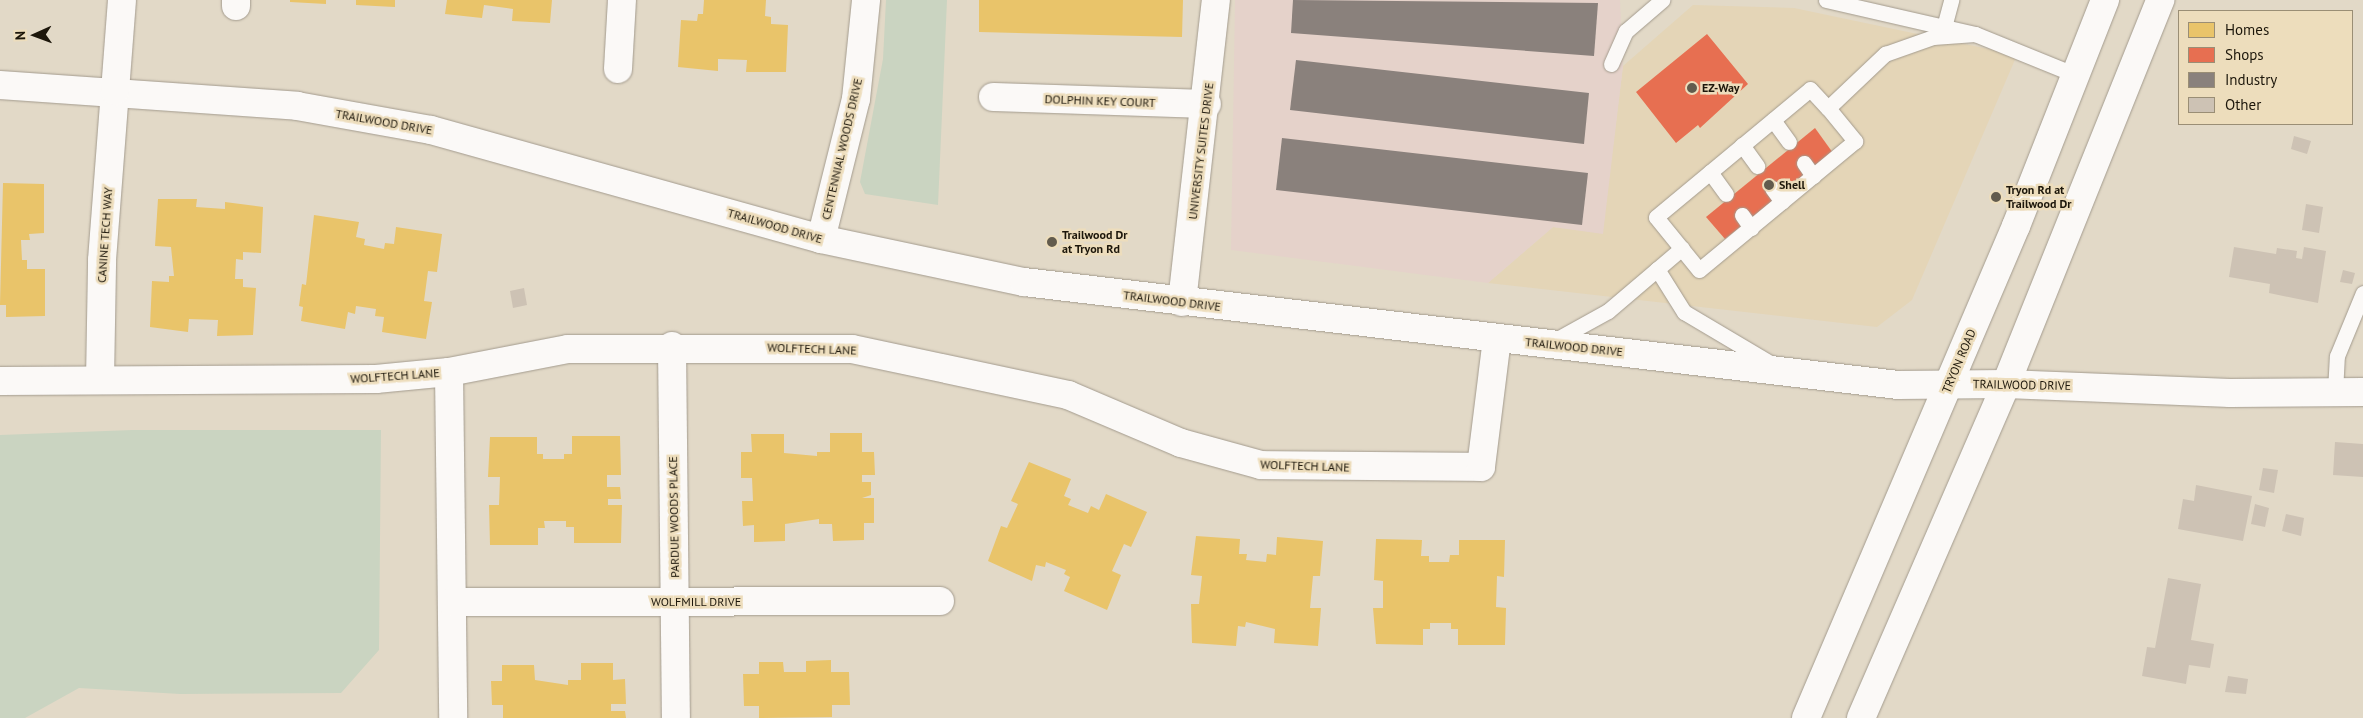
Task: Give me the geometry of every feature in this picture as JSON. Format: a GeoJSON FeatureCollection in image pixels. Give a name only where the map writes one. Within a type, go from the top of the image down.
{"type":"FeatureCollection","features":[{"type":"Feature","properties":{"kind":"street","name":"CANINE TECH WAY"},"geometry":{"type":"LineString","coordinates":[[100,380],[102,260],[122,0]]}},
{"type":"Feature","properties":{"kind":"street"},"geometry":{"type":"LineString","coordinates":[[618,68],[622,0]]}},
{"type":"Feature","properties":{"kind":"street","name":"CENTENNIAL WOODS DRIVE"},"geometry":{"type":"LineString","coordinates":[[821,239],[856,99],[866,0]]}},
{"type":"Feature","properties":{"kind":"street","name":"UNIVERSITY SUITES DRIVE"},"geometry":{"type":"LineString","coordinates":[[1182,302],[1207,104],[1216,0]]}},
{"type":"Feature","properties":{"kind":"street","name":"TRYON ROAD"},"geometry":{"type":"LineString","coordinates":[[1806,718],[1949,384],[2105,0]]}},
{"type":"Feature","properties":{"kind":"street"},"geometry":{"type":"LineString","coordinates":[[1861,718],[2006,384],[2160,0]]}},
{"type":"Feature","properties":{"kind":"street","name":"TRAILWOOD DRIVE"},"geometry":{"type":"LineString","coordinates":[[0,85],[115,91],[297,106],[431,130],[821,239],[977,275],[1182,302],[1898,385],[2006,384],[2230,393],[2363,392]]}},
{"type":"Feature","properties":{"kind":"street","name":"DOLPHIN KEY COURT"},"geometry":{"type":"LineString","coordinates":[[993,97],[1207,104]]}},
{"type":"Feature","properties":{"kind":"street","name":"WOLFTECH LANE"},"geometry":{"type":"LineString","coordinates":[[0,381],[376,379],[449,372],[568,349],[672,346],[852,349],[1068,395],[1181,443],[1262,465],[1481,467],[1497,339]]}},
{"type":"Feature","properties":{"kind":"street","name":"PARDUE WOODS PLACE"},"geometry":{"type":"LineString","coordinates":[[672,346],[676,718]]}},
{"type":"Feature","properties":{"kind":"street"},"geometry":{"type":"LineString","coordinates":[[449,372],[453,718]]}},
{"type":"Feature","properties":{"kind":"street","name":"WOLFMILL DRIVE"},"geometry":{"type":"LineString","coordinates":[[452,602],[940,601]]}},
{"type":"Feature","properties":{"kind":"lane"},"geometry":{"type":"LineString","coordinates":[[1610,64],[1626,31],[1662,0]]}},
{"type":"Feature","properties":{"kind":"lane"},"geometry":{"type":"LineString","coordinates":[[1826,0],[1976,34],[2076,75]]}},
{"type":"Feature","properties":{"kind":"lane"},"geometry":{"type":"LineString","coordinates":[[1944,26],[1951,0]]}},
{"type":"Feature","properties":{"kind":"lane"},"geometry":{"type":"LineString","coordinates":[[1828,108],[1885,54],[1933,37],[1976,34]]}},
{"type":"Feature","properties":{"kind":"lane"},"geometry":{"type":"LineString","coordinates":[[1810,89],[1828,108],[1855,141],[1699,270],[1656,217],[1810,89]]}},
{"type":"Feature","properties":{"kind":"lane"},"geometry":{"type":"LineString","coordinates":[[1773,120],[1789,142]]}},
{"type":"Feature","properties":{"kind":"lane"},"geometry":{"type":"LineString","coordinates":[[1742,146],[1757,166]]}},
{"type":"Feature","properties":{"kind":"lane"},"geometry":{"type":"LineString","coordinates":[[1804,162],[1813,176]]}},
{"type":"Feature","properties":{"kind":"lane"},"geometry":{"type":"LineString","coordinates":[[1710,172],[1726,194]]}},
{"type":"Feature","properties":{"kind":"lane"},"geometry":{"type":"LineString","coordinates":[[1772,188],[1782,202]]}},
{"type":"Feature","properties":{"kind":"lane"},"geometry":{"type":"LineString","coordinates":[[1742,215],[1751,228]]}},
{"type":"Feature","properties":{"kind":"lane"},"geometry":{"type":"LineString","coordinates":[[1549,344],[1608,312],[1682,248]]}},
{"type":"Feature","properties":{"kind":"lane"},"geometry":{"type":"LineString","coordinates":[[1657,269],[1684,312],[1719,336],[1787,371]]}},
{"type":"Feature","properties":{"kind":"lane"},"geometry":{"type":"LineString","coordinates":[[2335,392],[2337,356],[2363,293]]}},
{"type":"Feature","properties":{"kind":"shaded area"},"geometry":{"type":"Polygon","coordinates":[[[1235,0],[1620,0],[1623,66],[1603,234],[1553,227],[1488,283],[1231,250],[1235,0]]]}},
{"type":"Feature","properties":{"kind":"shaded area"},"geometry":{"type":"Polygon","coordinates":[[[1693,5],[1794,8],[2017,55],[1912,300],[1877,327],[1488,283],[1553,227],[1602,233],[1623,66],[1693,5]]]}},
{"type":"Feature","properties":{"kind":"green space"},"geometry":{"type":"Polygon","coordinates":[[[886,0],[947,0],[938,205],[865,194],[860,182],[883,59],[886,0]]]}},
{"type":"Feature","properties":{"kind":"green space"},"geometry":{"type":"Polygon","coordinates":[[[132,430],[381,430],[379,650],[341,693],[180,694],[79,688],[25,718],[0,718],[0,435],[132,430]]]}},
{"type":"Feature","properties":{"kind":"building: Homes"},"geometry":{"type":"Polygon","coordinates":[[[290,0],[326,0],[326,4],[290,2],[290,0]]]}},
{"type":"Feature","properties":{"kind":"building: Homes"},"geometry":{"type":"Polygon","coordinates":[[[356,0],[395,0],[395,7],[356,5],[356,0]]]}},
{"type":"Feature","properties":{"kind":"building: Homes"},"geometry":{"type":"Polygon","coordinates":[[[447,0],[552,0],[550,23],[512,21],[513,9],[484,5],[482,18],[445,14],[447,0]]]}},
{"type":"Feature","properties":{"kind":"building: Homes"},"geometry":{"type":"Polygon","coordinates":[[[704,0],[766,0],[765,16],[771,17],[771,24],[788,25],[786,72],[746,72],[747,60],[718,59],[718,71],[678,67],[681,20],[697,21],[698,14],[703,14],[704,0]]]}},
{"type":"Feature","properties":{"kind":"building: Homes"},"geometry":{"type":"Polygon","coordinates":[[[979,0],[1183,0],[1182,37],[979,32],[979,0]]]}},
{"type":"Feature","properties":{"kind":"building: Homes"},"geometry":{"type":"Polygon","coordinates":[[[3,183],[44,184],[44,233],[29,234],[30,240],[21,240],[22,260],[27,260],[27,269],[45,269],[45,316],[6,317],[6,305],[0,305],[3,183]]]}},
{"type":"Feature","properties":{"kind":"building: Homes"},"geometry":{"type":"Polygon","coordinates":[[[158,199],[197,199],[196,207],[225,209],[225,202],[263,207],[261,253],[243,252],[243,260],[236,259],[235,279],[243,279],[243,287],[256,288],[253,335],[217,336],[218,320],[189,319],[188,332],[150,327],[152,281],[169,282],[169,276],[174,276],[171,247],[155,246],[158,199]]]}},
{"type":"Feature","properties":{"kind":"building: Homes"},"geometry":{"type":"Polygon","coordinates":[[[314,215],[359,222],[356,237],[365,239],[364,245],[384,249],[385,243],[394,244],[396,227],[442,234],[437,272],[428,271],[424,301],[432,302],[426,339],[382,332],[384,317],[375,316],[376,309],[356,306],[355,314],[348,312],[345,329],[301,321],[303,307],[299,306],[302,284],[306,285],[314,215]]]}},
{"type":"Feature","properties":{"kind":"building: Homes"},"geometry":{"type":"Polygon","coordinates":[[[830,433],[862,433],[862,452],[874,452],[875,475],[862,475],[862,482],[871,482],[871,495],[862,498],[874,498],[874,523],[864,523],[864,540],[833,541],[832,524],[819,524],[819,519],[785,524],[785,541],[754,542],[754,525],[743,526],[742,501],[753,501],[752,478],[741,478],[741,452],[752,452],[751,434],[784,434],[784,453],[817,456],[817,452],[830,452],[830,433]]]}},
{"type":"Feature","properties":{"kind":"building: Homes"},"geometry":{"type":"Polygon","coordinates":[[[572,436],[620,436],[621,475],[607,475],[607,487],[620,487],[621,499],[608,499],[608,505],[622,505],[621,543],[574,543],[574,527],[566,527],[566,521],[544,521],[545,528],[538,528],[538,545],[490,545],[489,505],[499,505],[500,477],[488,477],[490,437],[537,437],[537,454],[543,454],[543,459],[564,459],[564,454],[572,454],[572,436]]]}},
{"type":"Feature","properties":{"kind":"building: Homes"},"geometry":{"type":"Polygon","coordinates":[[[1029,462],[1071,479],[1064,496],[1071,499],[1068,505],[1088,513],[1091,506],[1099,510],[1106,494],[1147,512],[1131,547],[1124,544],[1112,571],[1121,575],[1107,610],[1064,591],[1070,577],[1064,574],[1066,570],[1046,562],[1045,567],[1036,565],[1032,581],[988,561],[1001,526],[1007,528],[1018,504],[1011,501],[1029,462]]]}},
{"type":"Feature","properties":{"kind":"building: Homes"},"geometry":{"type":"Polygon","coordinates":[[[1196,536],[1240,539],[1239,554],[1247,554],[1246,560],[1266,562],[1267,554],[1276,555],[1277,537],[1323,541],[1320,576],[1313,576],[1310,608],[1321,608],[1318,646],[1274,643],[1275,629],[1246,622],[1245,627],[1238,626],[1236,646],[1192,643],[1191,604],[1199,604],[1202,576],[1191,575],[1196,536]]]}},
{"type":"Feature","properties":{"kind":"building: Homes"},"geometry":{"type":"Polygon","coordinates":[[[1376,539],[1422,540],[1421,556],[1429,556],[1429,562],[1449,562],[1450,555],[1459,555],[1459,540],[1505,540],[1504,577],[1497,576],[1496,607],[1506,608],[1505,645],[1458,645],[1458,629],[1451,629],[1451,623],[1430,623],[1430,629],[1423,629],[1423,645],[1376,644],[1373,608],[1383,608],[1383,581],[1374,580],[1376,539]]]}},
{"type":"Feature","properties":{"kind":"building: Homes"},"geometry":{"type":"Polygon","coordinates":[[[831,660],[831,672],[849,672],[850,705],[832,705],[832,717],[759,718],[759,706],[744,706],[743,674],[759,674],[759,662],[783,662],[784,672],[806,672],[806,661],[831,660]]]}},
{"type":"Feature","properties":{"kind":"building: Homes"},"geometry":{"type":"Polygon","coordinates":[[[581,663],[613,663],[613,680],[625,679],[626,704],[611,704],[611,711],[625,711],[626,718],[503,718],[503,705],[492,705],[491,681],[502,681],[502,665],[534,665],[535,680],[568,685],[568,680],[581,680],[581,663]]]}},
{"type":"Feature","properties":{"kind":"building: Shops","name":"EZ-Way"},"geometry":{"type":"Polygon","coordinates":[[[1707,34],[1748,84],[1700,128],[1698,125],[1676,143],[1636,92],[1707,34]]]}},
{"type":"Feature","properties":{"kind":"building: Shops","name":"Shell"},"geometry":{"type":"Polygon","coordinates":[[[1815,128],[1833,153],[1725,239],[1706,217],[1815,128]]]}},
{"type":"Feature","properties":{"kind":"building: Industry"},"geometry":{"type":"Polygon","coordinates":[[[1293,0],[1598,3],[1594,56],[1291,33],[1293,0]]]}},
{"type":"Feature","properties":{"kind":"building: Industry"},"geometry":{"type":"Polygon","coordinates":[[[1296,60],[1589,93],[1584,144],[1290,110],[1296,60]]]}},
{"type":"Feature","properties":{"kind":"building: Industry"},"geometry":{"type":"Polygon","coordinates":[[[1282,138],[1588,173],[1582,225],[1276,190],[1282,138]]]}},
{"type":"Feature","properties":{"kind":"building: Other"},"geometry":{"type":"Polygon","coordinates":[[[2294,136],[2311,141],[2307,154],[2291,149],[2294,136]]]}},
{"type":"Feature","properties":{"kind":"building: Other"},"geometry":{"type":"Polygon","coordinates":[[[2306,204],[2323,207],[2319,233],[2302,230],[2306,204]]]}},
{"type":"Feature","properties":{"kind":"building: Other"},"geometry":{"type":"Polygon","coordinates":[[[2234,247],[2276,254],[2277,248],[2297,251],[2296,258],[2302,259],[2304,247],[2326,251],[2318,303],[2269,293],[2270,284],[2229,277],[2234,247]]]}},
{"type":"Feature","properties":{"kind":"building: Other"},"geometry":{"type":"Polygon","coordinates":[[[2343,270],[2355,273],[2352,284],[2340,282],[2343,270]]]}},
{"type":"Feature","properties":{"kind":"building: Other"},"geometry":{"type":"Polygon","coordinates":[[[524,288],[527,305],[513,308],[510,291],[524,288]]]}},
{"type":"Feature","properties":{"kind":"building: Other"},"geometry":{"type":"Polygon","coordinates":[[[2335,442],[2363,444],[2363,477],[2333,475],[2335,442]]]}},
{"type":"Feature","properties":{"kind":"building: Other"},"geometry":{"type":"Polygon","coordinates":[[[2263,468],[2278,470],[2274,493],[2259,490],[2263,468]]]}},
{"type":"Feature","properties":{"kind":"building: Other"},"geometry":{"type":"Polygon","coordinates":[[[2196,485],[2252,496],[2243,541],[2178,529],[2183,499],[2194,501],[2196,485]]]}},
{"type":"Feature","properties":{"kind":"building: Other"},"geometry":{"type":"Polygon","coordinates":[[[2255,504],[2269,508],[2265,527],[2251,524],[2255,504]]]}},
{"type":"Feature","properties":{"kind":"building: Other"},"geometry":{"type":"Polygon","coordinates":[[[2286,514],[2304,518],[2301,536],[2282,531],[2286,514]]]}},
{"type":"Feature","properties":{"kind":"building: Other"},"geometry":{"type":"Polygon","coordinates":[[[2168,578],[2201,584],[2191,640],[2214,644],[2210,668],[2189,665],[2186,684],[2142,676],[2147,647],[2155,648],[2168,578]]]}},
{"type":"Feature","properties":{"kind":"building: Other"},"geometry":{"type":"Polygon","coordinates":[[[2228,676],[2248,679],[2246,694],[2225,692],[2228,676]]]}},
{"type":"Feature","properties":{"kind":"place","name":"EZ-Way"},"geometry":{"type":"Point","coordinates":[1692,88]}},
{"type":"Feature","properties":{"kind":"place","name":"Shell"},"geometry":{"type":"Point","coordinates":[1769,185]}},
{"type":"Feature","properties":{"kind":"place","name":"Tryon Rd at Trailwood Dr"},"geometry":{"type":"Point","coordinates":[1996,197]}},
{"type":"Feature","properties":{"kind":"place","name":"Trailwood Dr at Tryon Rd"},"geometry":{"type":"Point","coordinates":[1052,242]}}]}
